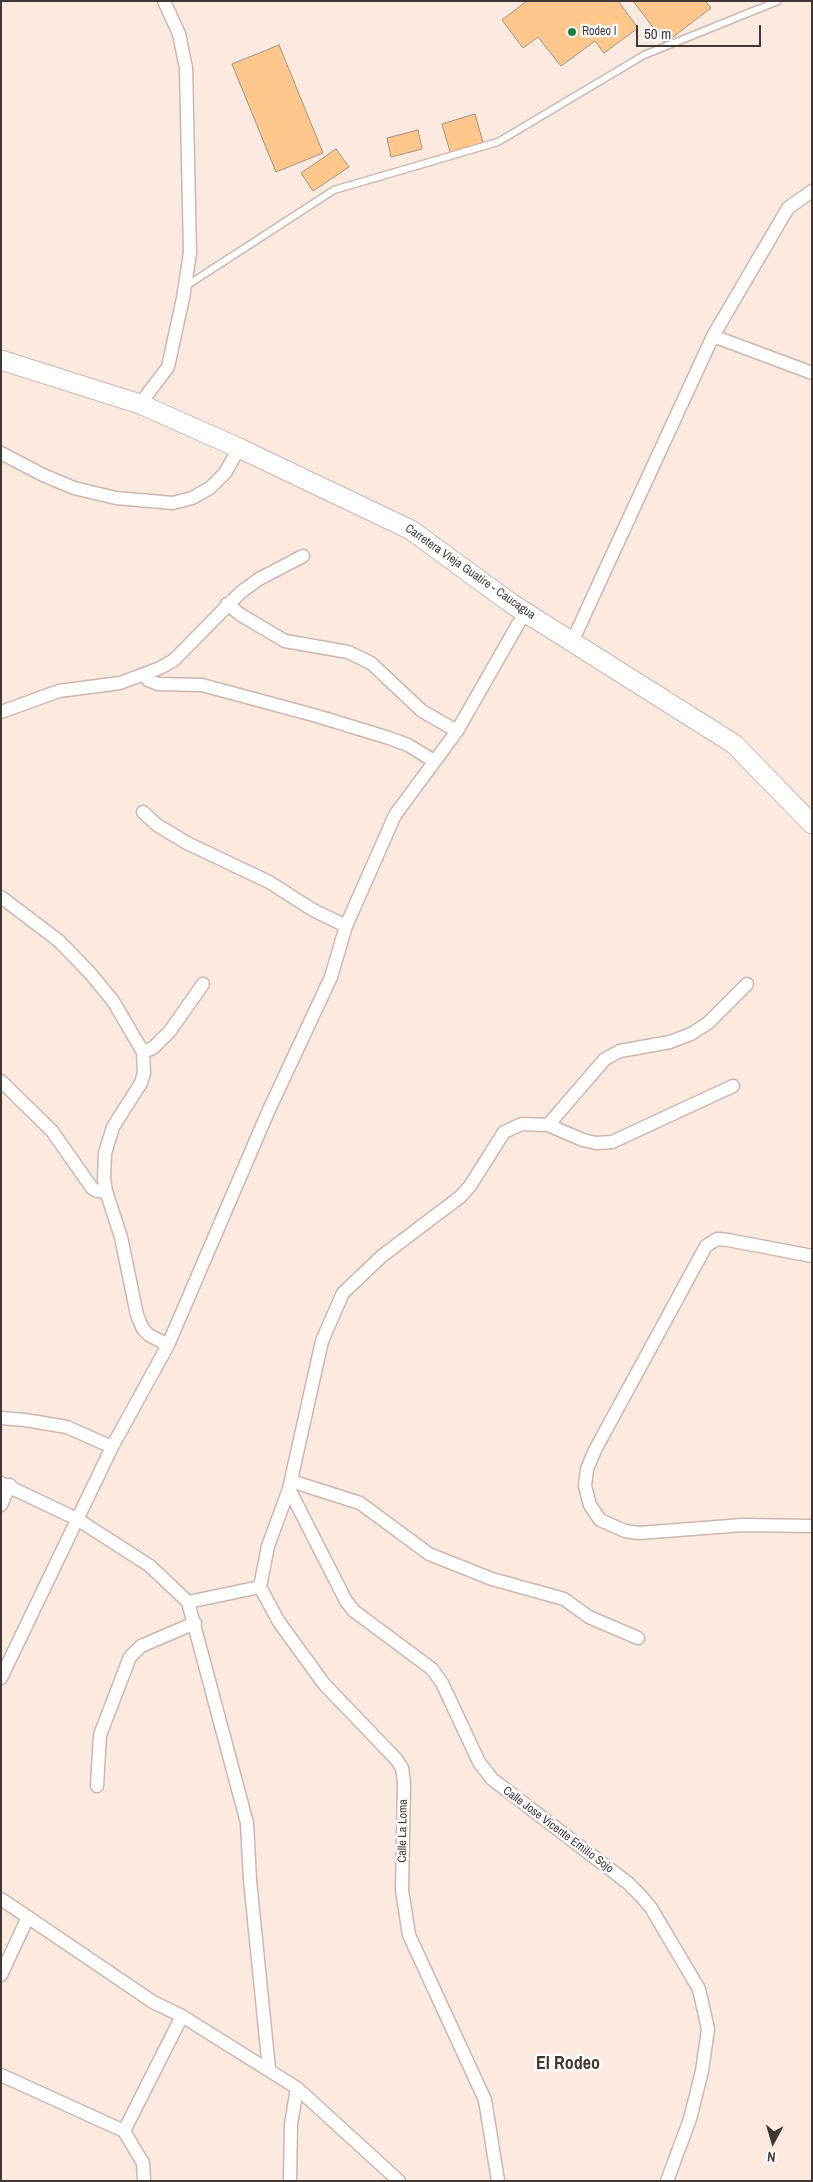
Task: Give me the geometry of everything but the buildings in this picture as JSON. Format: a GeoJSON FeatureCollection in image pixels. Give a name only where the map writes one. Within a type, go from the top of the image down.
{"type":"FeatureCollection","features":[{"type":"Feature","properties":{"kind":"main road","name":"Carretera Vieja Guatire - Caucagua"},"geometry":{"type":"LineString","coordinates":[[1,360],[140,404],[239,448],[411,530],[525,612],[734,744],[812,824]]}},
{"type":"Feature","properties":{"kind":"street"},"geometry":{"type":"LineString","coordinates":[[140,404],[168,366],[185,287],[190,253],[186,68],[179,34],[164,1]]}},
{"type":"Feature","properties":{"kind":"street"},"geometry":{"type":"LineString","coordinates":[[572,642],[712,336],[788,208],[812,191]]}},
{"type":"Feature","properties":{"kind":"street"},"geometry":{"type":"LineString","coordinates":[[712,336],[812,373]]}},
{"type":"Feature","properties":{"kind":"street"},"geometry":{"type":"LineString","coordinates":[[1,453],[43,475],[87,492],[144,502],[174,503],[192,498],[210,488],[225,473],[239,448]]}},
{"type":"Feature","properties":{"kind":"street"},"geometry":{"type":"LineString","coordinates":[[1,712],[59,691],[120,684],[146,676],[174,660],[227,604],[259,579],[302,556]]}},
{"type":"Feature","properties":{"kind":"street"},"geometry":{"type":"LineString","coordinates":[[227,604],[241,615],[285,641],[300,646],[336,649],[371,663],[422,711],[456,731]]}},
{"type":"Feature","properties":{"kind":"street"},"geometry":{"type":"LineString","coordinates":[[1,1678],[112,1447],[168,1345],[268,1112],[331,977],[346,926],[395,815],[456,731],[525,612]]}},
{"type":"Feature","properties":{"kind":"street"},"geometry":{"type":"LineString","coordinates":[[146,676],[148,680],[158,684],[202,685],[317,716],[408,745],[434,761]]}},
{"type":"Feature","properties":{"kind":"street"},"geometry":{"type":"LineString","coordinates":[[143,812],[157,825],[187,843],[269,882],[313,910],[346,926]]}},
{"type":"Feature","properties":{"kind":"street"},"geometry":{"type":"LineString","coordinates":[[1,897],[59,941],[90,973],[113,1001],[142,1052],[144,1073],[141,1083],[113,1127],[108,1140],[104,1166],[106,1191],[121,1237],[137,1314],[143,1329],[149,1335],[168,1345]]}},
{"type":"Feature","properties":{"kind":"street"},"geometry":{"type":"LineString","coordinates":[[142,1052],[152,1048],[170,1032],[203,984]]}},
{"type":"Feature","properties":{"kind":"street"},"geometry":{"type":"LineString","coordinates":[[548,1125],[606,1059],[620,1051],[670,1042],[691,1034],[708,1024],[747,984]]}},
{"type":"Feature","properties":{"kind":"street"},"geometry":{"type":"LineString","coordinates":[[1,1081],[52,1132],[92,1188],[97,1191],[106,1191]]}},
{"type":"Feature","properties":{"kind":"street"},"geometry":{"type":"LineString","coordinates":[[188,1602],[260,1587],[268,1546],[290,1485],[322,1341],[343,1292],[382,1256],[460,1197],[470,1186],[504,1132],[522,1124],[548,1125],[583,1140],[596,1143],[612,1142],[733,1086]]}},
{"type":"Feature","properties":{"kind":"street"},"geometry":{"type":"LineString","coordinates":[[812,1256],[728,1240],[717,1240],[706,1246],[595,1450],[587,1470],[585,1486],[590,1505],[600,1520],[625,1531],[639,1533],[743,1525],[812,1526]]}},
{"type":"Feature","properties":{"kind":"street"},"geometry":{"type":"LineString","coordinates":[[1,1418],[67,1427],[112,1447]]}},
{"type":"Feature","properties":{"kind":"street"},"geometry":{"type":"LineString","coordinates":[[1,1505],[6,1484],[77,1519],[150,1566],[188,1602],[247,1823],[250,1880],[269,2069]]}},
{"type":"Feature","properties":{"kind":"street"},"geometry":{"type":"LineString","coordinates":[[290,1485],[360,1503],[429,1554],[492,1580],[564,1600],[589,1617],[638,1638]]}},
{"type":"Feature","properties":{"kind":"street","name":"Calle Jose Vicente Emilio Sojo"},"geometry":{"type":"LineString","coordinates":[[290,1485],[346,1601],[354,1611],[432,1669],[442,1683],[479,1762],[492,1780],[634,1889],[651,1908],[698,1989],[708,2029],[702,2071],[690,2119],[667,2181]]}},
{"type":"Feature","properties":{"kind":"street","name":"Calle La Loma"},"geometry":{"type":"LineString","coordinates":[[260,1587],[279,1622],[324,1684],[396,1759],[402,1768],[404,1782],[402,1890],[409,1935],[484,2100],[498,2181]]}},
{"type":"Feature","properties":{"kind":"street"},"geometry":{"type":"LineString","coordinates":[[97,1786],[100,1735],[130,1657],[141,1646],[195,1623]]}},
{"type":"Feature","properties":{"kind":"street"},"geometry":{"type":"LineString","coordinates":[[1,1899],[153,2002],[182,2016],[297,2088],[399,2181]]}},
{"type":"Feature","properties":{"kind":"street"},"geometry":{"type":"LineString","coordinates":[[1,1975],[28,1917]]}},
{"type":"Feature","properties":{"kind":"street"},"geometry":{"type":"LineString","coordinates":[[124,2131],[182,2016]]}},
{"type":"Feature","properties":{"kind":"street"},"geometry":{"type":"LineString","coordinates":[[1,2075],[124,2131],[142,2163],[144,2181]]}},
{"type":"Feature","properties":{"kind":"street"},"geometry":{"type":"LineString","coordinates":[[290,2181],[291,2124],[297,2088]]}},
{"type":"Feature","properties":{"kind":"lane"},"geometry":{"type":"LineString","coordinates":[[185,287],[334,190],[498,142],[644,55],[778,1]]}},
{"type":"Feature","properties":{"kind":"place","name":"Rodeo I"},"geometry":{"type":"Point","coordinates":[572,32]}},
{"type":"Feature","properties":{"kind":"district","name":"El Rodeo"},"geometry":{"type":"Point","coordinates":[568,2064]}}]}
